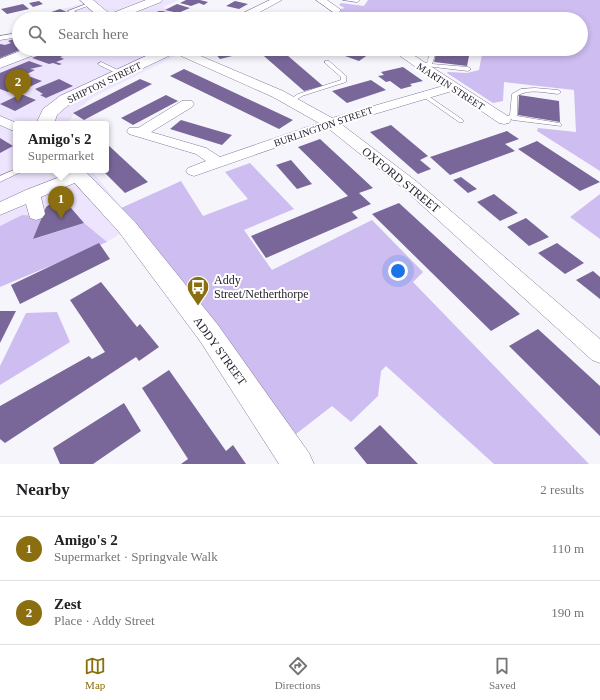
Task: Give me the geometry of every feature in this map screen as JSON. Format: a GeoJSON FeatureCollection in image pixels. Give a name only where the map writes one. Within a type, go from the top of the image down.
{"type":"FeatureCollection","features":[{"type":"Feature","properties":{"kind":"street"},"geometry":{"type":"LineString","coordinates":[[126,12],[157,0]]}},
{"type":"Feature","properties":{"kind":"street"},"geometry":{"type":"LineString","coordinates":[[253,12],[277,0]]}},
{"type":"Feature","properties":{"kind":"street"},"geometry":{"type":"LineString","coordinates":[[321,0],[336,10]]}},
{"type":"Feature","properties":{"kind":"street"},"geometry":{"type":"LineString","coordinates":[[88,2],[100,12]]}},
{"type":"Feature","properties":{"kind":"street"},"geometry":{"type":"LineString","coordinates":[[0,64],[20,56]]}},
{"type":"Feature","properties":{"kind":"street","name":"SHIPTON STREET"},"geometry":{"type":"LineString","coordinates":[[46,121],[49,113],[66,99],[158,56]]}},
{"type":"Feature","properties":{"kind":"street","name":"OXFORD STREET"},"geometry":{"type":"LineString","coordinates":[[190,56],[237,75],[291,101],[330,123],[410,185],[600,353]]}},
{"type":"Feature","properties":{"kind":"street","name":"MARTIN STREET"},"geometry":{"type":"LineString","coordinates":[[408,56],[505,118]]}},
{"type":"Feature","properties":{"kind":"street","name":"BURLINGTON STREET"},"geometry":{"type":"LineString","coordinates":[[194,171],[330,123],[453,86]]}},
{"type":"Feature","properties":{"kind":"street"},"geometry":{"type":"LineString","coordinates":[[187,104],[136,132],[201,151],[217,162]]}},
{"type":"Feature","properties":{"kind":"street"},"geometry":{"type":"LineString","coordinates":[[0,120],[13,126]]}},
{"type":"Feature","properties":{"kind":"street"},"geometry":{"type":"LineString","coordinates":[[0,209],[74,173]]}},
{"type":"Feature","properties":{"kind":"street","name":"ADDY STREET"},"geometry":{"type":"LineString","coordinates":[[77,173],[127,227],[208,333],[298,464]]}},
{"type":"Feature","properties":{"kind":"street"},"geometry":{"type":"LineString","coordinates":[[32,194],[36,214]]}},
{"type":"Feature","properties":{"kind":"lane"},"geometry":{"type":"LineString","coordinates":[[345,0],[357,1]]}},
{"type":"Feature","properties":{"kind":"lane"},"geometry":{"type":"LineString","coordinates":[[72,12],[70,11],[88,2]]}},
{"type":"Feature","properties":{"kind":"lane"},"geometry":{"type":"LineString","coordinates":[[0,38],[12,36]]}},
{"type":"Feature","properties":{"kind":"lane"},"geometry":{"type":"LineString","coordinates":[[430,56],[424,65],[468,69]]}},
{"type":"Feature","properties":{"kind":"lane"},"geometry":{"type":"LineString","coordinates":[[291,101],[300,95],[344,81],[344,77],[327,62]]}},
{"type":"Feature","properties":{"kind":"lane"},"geometry":{"type":"LineString","coordinates":[[101,64],[120,74]]}},
{"type":"Feature","properties":{"kind":"lane"},"geometry":{"type":"LineString","coordinates":[[558,92],[524,90],[517,92],[514,95],[505,118],[559,125]]}},
{"type":"Feature","properties":{"kind":"lane"},"geometry":{"type":"LineString","coordinates":[[424,95],[461,121]]}},
{"type":"Feature","properties":{"kind":"lane"},"geometry":{"type":"LineString","coordinates":[[0,179],[14,173]]}},
{"type":"Feature","properties":{"kind":"shaded area"},"geometry":{"type":"Polygon","coordinates":[[[82,0],[179,0],[163,7],[178,12],[52,12],[86,3],[82,0]]]}},
{"type":"Feature","properties":{"kind":"shaded area"},"geometry":{"type":"Polygon","coordinates":[[[368,0],[600,0],[600,171],[537,131],[538,128],[576,132],[574,90],[504,82],[503,101],[493,103],[447,73],[467,73],[479,70],[482,56],[588,56],[588,12],[329,12],[345,8],[339,5],[341,3],[364,6],[368,0]]]}},
{"type":"Feature","properties":{"kind":"shaded area"},"geometry":{"type":"Polygon","coordinates":[[[12,30],[12,56],[176,56],[93,97],[76,111],[69,121],[13,121],[13,173],[93,173],[135,224],[107,242],[84,223],[33,239],[42,217],[22,215],[0,226],[0,38],[8,35],[12,30]]]}},
{"type":"Feature","properties":{"kind":"shaded area"},"geometry":{"type":"Polygon","coordinates":[[[250,163],[294,209],[244,230],[272,270],[372,220],[423,272],[413,282],[589,464],[494,464],[386,366],[381,371],[378,396],[351,422],[332,406],[296,434],[121,208],[181,181],[203,216],[248,199],[225,172],[250,163]]]}},
{"type":"Feature","properties":{"kind":"shaded area"},"geometry":{"type":"Polygon","coordinates":[[[600,194],[600,239],[570,217],[600,194]]]}},
{"type":"Feature","properties":{"kind":"shaded area"},"geometry":{"type":"Polygon","coordinates":[[[22,215],[42,216],[34,239],[84,223],[107,242],[0,287],[0,226],[22,215]]]}},
{"type":"Feature","properties":{"kind":"shaded area"},"geometry":{"type":"Polygon","coordinates":[[[57,312],[70,342],[0,385],[0,366],[26,313],[57,312]]]}},
{"type":"Feature","properties":{"kind":"building"},"geometry":{"type":"Polygon","coordinates":[[[186,0],[200,0],[208,2],[204,5],[199,3],[191,6],[180,3],[186,0]]]}},
{"type":"Feature","properties":{"kind":"building"},"geometry":{"type":"Polygon","coordinates":[[[39,1],[43,4],[33,7],[29,3],[39,1]]]}},
{"type":"Feature","properties":{"kind":"building"},"geometry":{"type":"Polygon","coordinates":[[[235,1],[248,4],[239,9],[226,6],[235,1]]]}},
{"type":"Feature","properties":{"kind":"building"},"geometry":{"type":"Polygon","coordinates":[[[23,4],[29,9],[7,14],[1,9],[23,4]]]}},
{"type":"Feature","properties":{"kind":"building"},"geometry":{"type":"Polygon","coordinates":[[[177,4],[190,8],[180,12],[165,10],[177,4]]]}},
{"type":"Feature","properties":{"kind":"building"},"geometry":{"type":"Polygon","coordinates":[[[60,9],[67,12],[51,12],[60,9]]]}},
{"type":"Feature","properties":{"kind":"building"},"geometry":{"type":"Polygon","coordinates":[[[12,40],[12,53],[0,58],[0,44],[5,45],[11,43],[8,41],[12,40]]]}},
{"type":"Feature","properties":{"kind":"building"},"geometry":{"type":"Polygon","coordinates":[[[37,56],[63,56],[60,57],[64,59],[56,62],[62,64],[59,65],[53,63],[49,64],[32,58],[37,56]]]}},
{"type":"Feature","properties":{"kind":"building"},"geometry":{"type":"Polygon","coordinates":[[[217,56],[232,56],[220,59],[217,56]]]}},
{"type":"Feature","properties":{"kind":"building"},"geometry":{"type":"Polygon","coordinates":[[[264,56],[288,56],[323,86],[304,91],[264,56]]]}},
{"type":"Feature","properties":{"kind":"building"},"geometry":{"type":"Polygon","coordinates":[[[345,56],[366,56],[359,61],[345,56]]]}},
{"type":"Feature","properties":{"kind":"building"},"geometry":{"type":"Polygon","coordinates":[[[435,56],[469,56],[467,66],[434,62],[435,56]]]}},
{"type":"Feature","properties":{"kind":"building"},"geometry":{"type":"Polygon","coordinates":[[[29,61],[43,66],[30,69],[35,70],[19,78],[15,77],[9,79],[13,82],[9,83],[15,85],[31,77],[42,81],[25,89],[20,87],[8,92],[0,89],[0,73],[29,61]]]}},
{"type":"Feature","properties":{"kind":"building"},"geometry":{"type":"Polygon","coordinates":[[[403,67],[423,81],[410,84],[412,86],[401,89],[390,81],[386,82],[378,76],[384,75],[381,72],[403,67]]]}},
{"type":"Feature","properties":{"kind":"building"},"geometry":{"type":"Polygon","coordinates":[[[184,69],[293,120],[279,129],[170,76],[184,69]]]}},
{"type":"Feature","properties":{"kind":"building"},"geometry":{"type":"Polygon","coordinates":[[[59,79],[73,86],[46,98],[40,95],[43,94],[35,89],[59,79]]]}},
{"type":"Feature","properties":{"kind":"building"},"geometry":{"type":"Polygon","coordinates":[[[140,79],[152,84],[84,120],[73,113],[140,79]]]}},
{"type":"Feature","properties":{"kind":"building"},"geometry":{"type":"Polygon","coordinates":[[[371,80],[386,90],[347,103],[332,91],[371,80]]]}},
{"type":"Feature","properties":{"kind":"building"},"geometry":{"type":"Polygon","coordinates":[[[21,94],[36,100],[15,111],[0,104],[21,94]]]}},
{"type":"Feature","properties":{"kind":"building"},"geometry":{"type":"Polygon","coordinates":[[[166,95],[178,101],[133,125],[121,118],[166,95]]]}},
{"type":"Feature","properties":{"kind":"building"},"geometry":{"type":"Polygon","coordinates":[[[519,95],[559,101],[560,122],[518,115],[519,95]]]}},
{"type":"Feature","properties":{"kind":"building"},"geometry":{"type":"Polygon","coordinates":[[[181,120],[232,135],[222,145],[170,129],[181,120]]]}},
{"type":"Feature","properties":{"kind":"building"},"geometry":{"type":"Polygon","coordinates":[[[391,125],[428,156],[420,160],[431,169],[418,174],[370,132],[391,125]]]}},
{"type":"Feature","properties":{"kind":"building"},"geometry":{"type":"Polygon","coordinates":[[[507,131],[519,139],[505,144],[515,151],[450,175],[430,157],[507,131]]]}},
{"type":"Feature","properties":{"kind":"building"},"geometry":{"type":"Polygon","coordinates":[[[0,138],[13,146],[0,153],[0,138]]]}},
{"type":"Feature","properties":{"kind":"building"},"geometry":{"type":"Polygon","coordinates":[[[320,139],[373,188],[359,193],[371,204],[352,212],[358,218],[266,258],[251,236],[348,196],[298,147],[320,139]]]}},
{"type":"Feature","properties":{"kind":"building"},"geometry":{"type":"Polygon","coordinates":[[[537,141],[600,182],[580,191],[518,149],[537,141]]]}},
{"type":"Feature","properties":{"kind":"building"},"geometry":{"type":"Polygon","coordinates":[[[109,146],[148,182],[125,193],[105,173],[109,173],[109,146]]]}},
{"type":"Feature","properties":{"kind":"building"},"geometry":{"type":"Polygon","coordinates":[[[291,160],[312,184],[297,189],[276,165],[291,160]]]}},
{"type":"Feature","properties":{"kind":"building"},"geometry":{"type":"Polygon","coordinates":[[[461,177],[477,189],[468,193],[453,180],[461,177]]]}},
{"type":"Feature","properties":{"kind":"building"},"geometry":{"type":"Polygon","coordinates":[[[494,194],[518,213],[500,221],[477,202],[494,194]]]}},
{"type":"Feature","properties":{"kind":"building"},"geometry":{"type":"Polygon","coordinates":[[[56,200],[65,201],[84,223],[33,239],[46,207],[56,200]]]}},
{"type":"Feature","properties":{"kind":"building"},"geometry":{"type":"Polygon","coordinates":[[[399,203],[520,314],[491,331],[372,214],[399,203]]]}},
{"type":"Feature","properties":{"kind":"building"},"geometry":{"type":"Polygon","coordinates":[[[526,218],[549,237],[529,246],[507,227],[526,218]]]}},
{"type":"Feature","properties":{"kind":"building"},"geometry":{"type":"Polygon","coordinates":[[[99,243],[110,259],[20,304],[11,285],[99,243]]]}},
{"type":"Feature","properties":{"kind":"building"},"geometry":{"type":"Polygon","coordinates":[[[557,243],[584,263],[565,274],[538,253],[557,243]]]}},
{"type":"Feature","properties":{"kind":"building"},"geometry":{"type":"Polygon","coordinates":[[[593,271],[600,277],[600,299],[576,280],[593,271]]]}},
{"type":"Feature","properties":{"kind":"building"},"geometry":{"type":"Polygon","coordinates":[[[101,282],[137,327],[140,324],[159,347],[139,361],[136,357],[5,443],[0,439],[0,406],[89,356],[92,359],[105,352],[70,300],[101,282]]]}},
{"type":"Feature","properties":{"kind":"building"},"geometry":{"type":"Polygon","coordinates":[[[0,311],[16,311],[0,343],[0,311]]]}},
{"type":"Feature","properties":{"kind":"building"},"geometry":{"type":"Polygon","coordinates":[[[538,329],[600,386],[600,436],[509,346],[538,329]]]}},
{"type":"Feature","properties":{"kind":"building"},"geometry":{"type":"Polygon","coordinates":[[[169,370],[226,451],[233,445],[246,464],[181,464],[188,459],[142,388],[169,370]]]}},
{"type":"Feature","properties":{"kind":"building"},"geometry":{"type":"Polygon","coordinates":[[[124,403],[141,431],[93,464],[60,464],[53,448],[124,403]]]}},
{"type":"Feature","properties":{"kind":"building"},"geometry":{"type":"Polygon","coordinates":[[[380,425],[418,464],[367,464],[354,448],[380,425]]]}},
{"type":"Feature","properties":{"kind":"place","name":"Zest"},"geometry":{"type":"Point","coordinates":[18,102]}},
{"type":"Feature","properties":{"kind":"place","name":"Amigo's 2"},"geometry":{"type":"Point","coordinates":[61,219]}},
{"type":"Feature","properties":{"kind":"place","name":"Addy Street/Netherthorpe"},"geometry":{"type":"Point","coordinates":[198,306]}}]}
